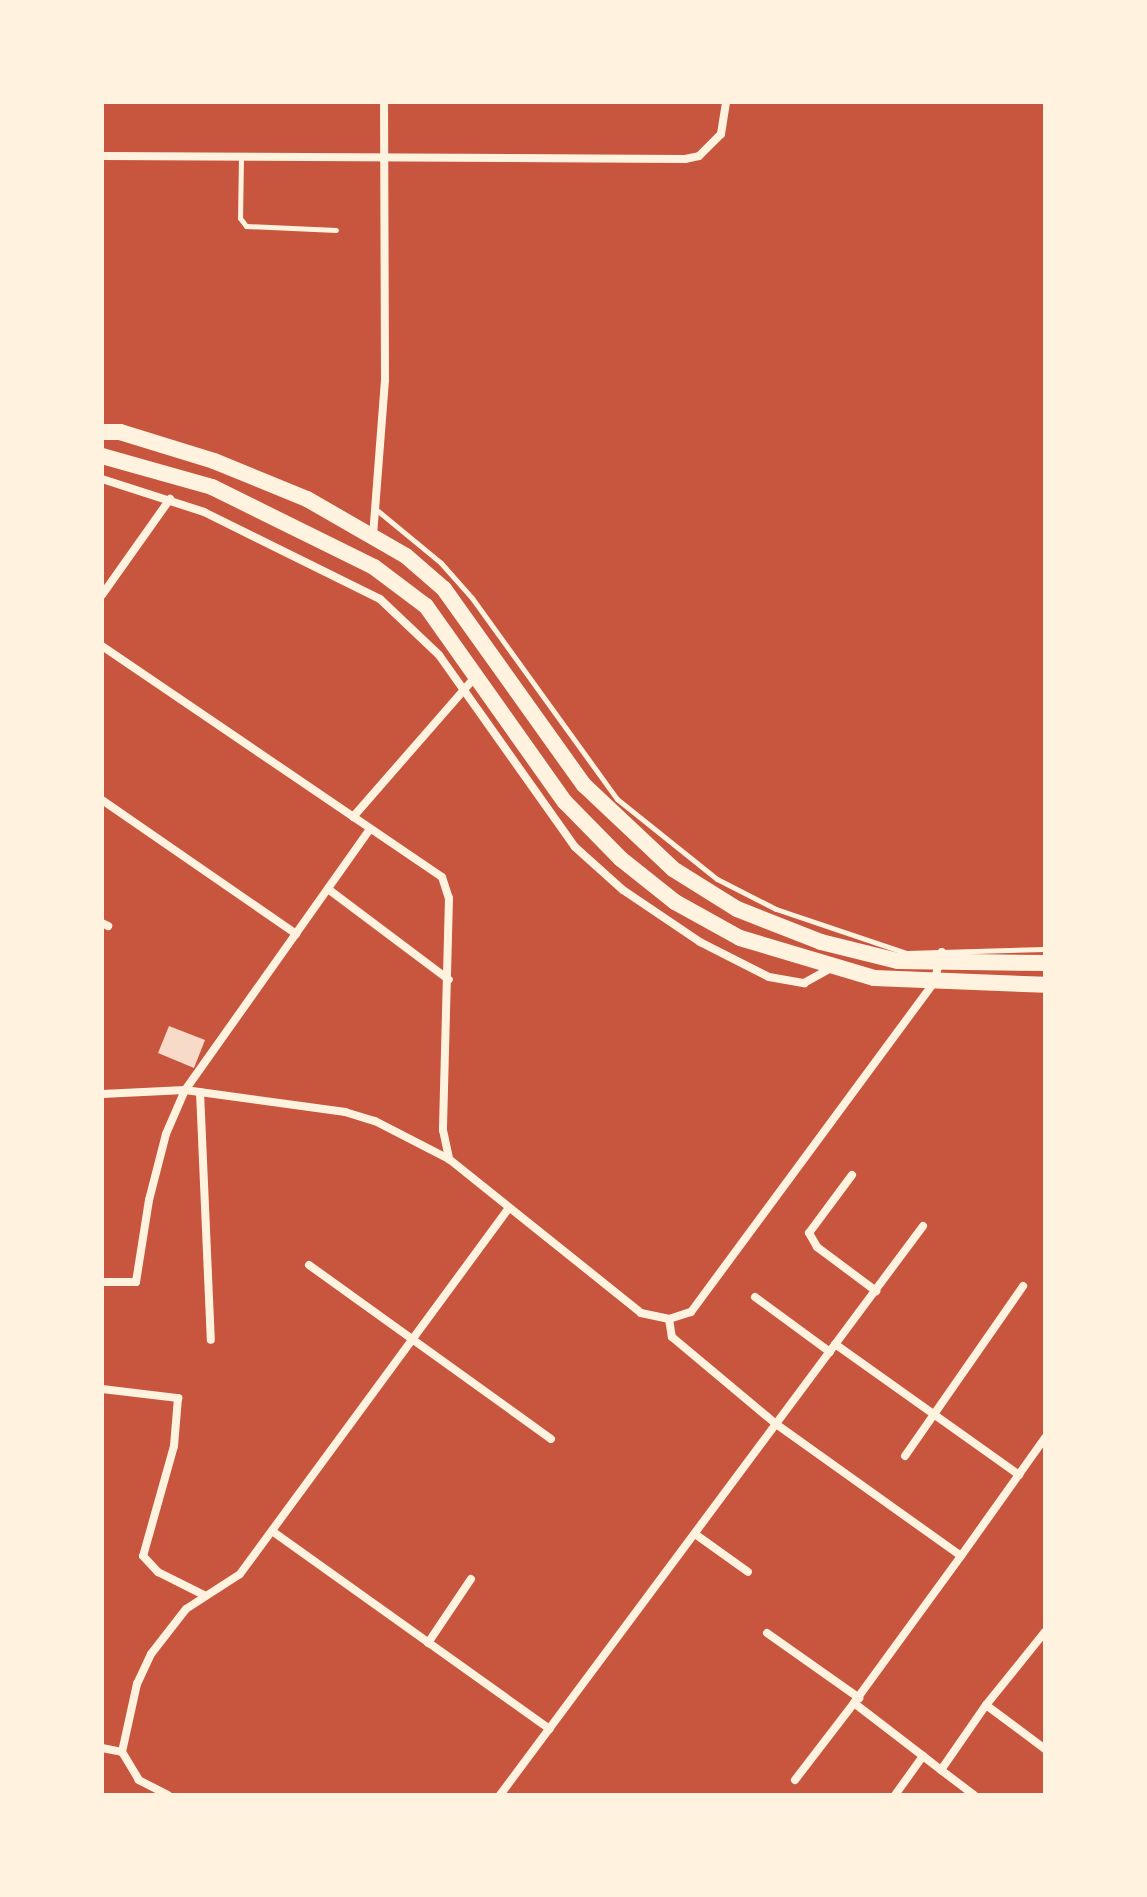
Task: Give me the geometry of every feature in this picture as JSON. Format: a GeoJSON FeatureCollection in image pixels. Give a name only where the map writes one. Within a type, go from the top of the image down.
{"type":"FeatureCollection","features":[{"type":"Feature","properties":{"kind":"main road"},"geometry":{"type":"LineString","coordinates":[[102,432],[120,432],[214,461],[307,499],[373,536],[444,589],[584,785],[673,869],[737,909],[821,942],[898,961],[942,957],[1045,963]]}},
{"type":"Feature","properties":{"kind":"main road"},"geometry":{"type":"LineString","coordinates":[[102,456],[212,487],[374,567],[426,606],[479,673],[565,802],[621,859],[675,902],[740,938],[831,968],[934,983],[1045,985]]}},
{"type":"Feature","properties":{"kind":"street"},"geometry":{"type":"LineString","coordinates":[[373,536],[378,511],[385,380],[384,102]]}},
{"type":"Feature","properties":{"kind":"street"},"geometry":{"type":"LineString","coordinates":[[102,156],[685,159],[699,156],[721,134],[726,102]]}},
{"type":"Feature","properties":{"kind":"street"},"geometry":{"type":"LineString","coordinates":[[102,479],[170,499],[380,599],[407,622],[464,689],[556,824],[623,890],[700,942],[769,977],[804,983],[831,968]]}},
{"type":"Feature","properties":{"kind":"street"},"geometry":{"type":"LineString","coordinates":[[102,595],[170,499]]}},
{"type":"Feature","properties":{"kind":"street"},"geometry":{"type":"LineString","coordinates":[[102,646],[442,877],[448,886],[449,980],[443,1130],[449,1159]]}},
{"type":"Feature","properties":{"kind":"street"},"geometry":{"type":"LineString","coordinates":[[353,817],[479,673]]}},
{"type":"Feature","properties":{"kind":"street"},"geometry":{"type":"LineString","coordinates":[[102,800],[296,934]]}},
{"type":"Feature","properties":{"kind":"street"},"geometry":{"type":"LineString","coordinates":[[102,1282],[136,1282],[149,1200],[166,1134],[185,1090],[370,829]]}},
{"type":"Feature","properties":{"kind":"street"},"geometry":{"type":"LineString","coordinates":[[328,889],[449,980]]}},
{"type":"Feature","properties":{"kind":"street"},"geometry":{"type":"LineString","coordinates":[[102,1094],[185,1090],[345,1112],[375,1121],[449,1159],[641,1313],[669,1319],[691,1312],[934,983],[942,957]]}},
{"type":"Feature","properties":{"kind":"street"},"geometry":{"type":"LineString","coordinates":[[200,1092],[211,1340]]}},
{"type":"Feature","properties":{"kind":"street"},"geometry":{"type":"LineString","coordinates":[[852,1175],[809,1233],[817,1247],[876,1291]]}},
{"type":"Feature","properties":{"kind":"street"},"geometry":{"type":"LineString","coordinates":[[168,1795],[148,1791],[128,1768],[122,1752],[137,1684],[151,1654],[165,1631],[204,1595],[240,1574],[508,1209]]}},
{"type":"Feature","properties":{"kind":"street"},"geometry":{"type":"LineString","coordinates":[[500,1795],[923,1226]]}},
{"type":"Feature","properties":{"kind":"street"},"geometry":{"type":"LineString","coordinates":[[309,1265],[551,1439]]}},
{"type":"Feature","properties":{"kind":"street"},"geometry":{"type":"LineString","coordinates":[[905,1456],[1023,1286]]}},
{"type":"Feature","properties":{"kind":"street"},"geometry":{"type":"LineString","coordinates":[[755,1297],[934,1414],[1019,1475]]}},
{"type":"Feature","properties":{"kind":"street"},"geometry":{"type":"LineString","coordinates":[[669,1319],[672,1337],[776,1424],[961,1556]]}},
{"type":"Feature","properties":{"kind":"street"},"geometry":{"type":"LineString","coordinates":[[102,1389],[178,1398],[174,1446],[143,1556],[158,1572],[204,1595]]}},
{"type":"Feature","properties":{"kind":"street"},"geometry":{"type":"LineString","coordinates":[[795,1780],[1045,1438]]}},
{"type":"Feature","properties":{"kind":"street"},"geometry":{"type":"LineString","coordinates":[[272,1531],[550,1729]]}},
{"type":"Feature","properties":{"kind":"street"},"geometry":{"type":"LineString","coordinates":[[695,1534],[748,1572]]}},
{"type":"Feature","properties":{"kind":"street"},"geometry":{"type":"LineString","coordinates":[[428,1643],[471,1579]]}},
{"type":"Feature","properties":{"kind":"street"},"geometry":{"type":"LineString","coordinates":[[941,1770],[986,1705],[1045,1632]]}},
{"type":"Feature","properties":{"kind":"street"},"geometry":{"type":"LineString","coordinates":[[767,1633],[974,1795]]}},
{"type":"Feature","properties":{"kind":"street"},"geometry":{"type":"LineString","coordinates":[[986,1705],[1045,1749]]}},
{"type":"Feature","properties":{"kind":"street"},"geometry":{"type":"LineString","coordinates":[[102,1748],[122,1752]]}},
{"type":"Feature","properties":{"kind":"street"},"geometry":{"type":"LineString","coordinates":[[895,1795],[923,1756]]}},
{"type":"Feature","properties":{"kind":"lane"},"geometry":{"type":"LineString","coordinates":[[241,157],[240,218],[246,226],[336,230]]}},
{"type":"Feature","properties":{"kind":"lane"},"geometry":{"type":"LineString","coordinates":[[378,511],[441,563],[472,598],[580,755],[617,799],[669,844],[717,879],[776,909],[907,953],[942,957],[1045,949]]}},
{"type":"Feature","properties":{"kind":"building"},"geometry":{"type":"Polygon","coordinates":[[[169,1026],[205,1040],[194,1068],[158,1053],[169,1026]]]}}]}
